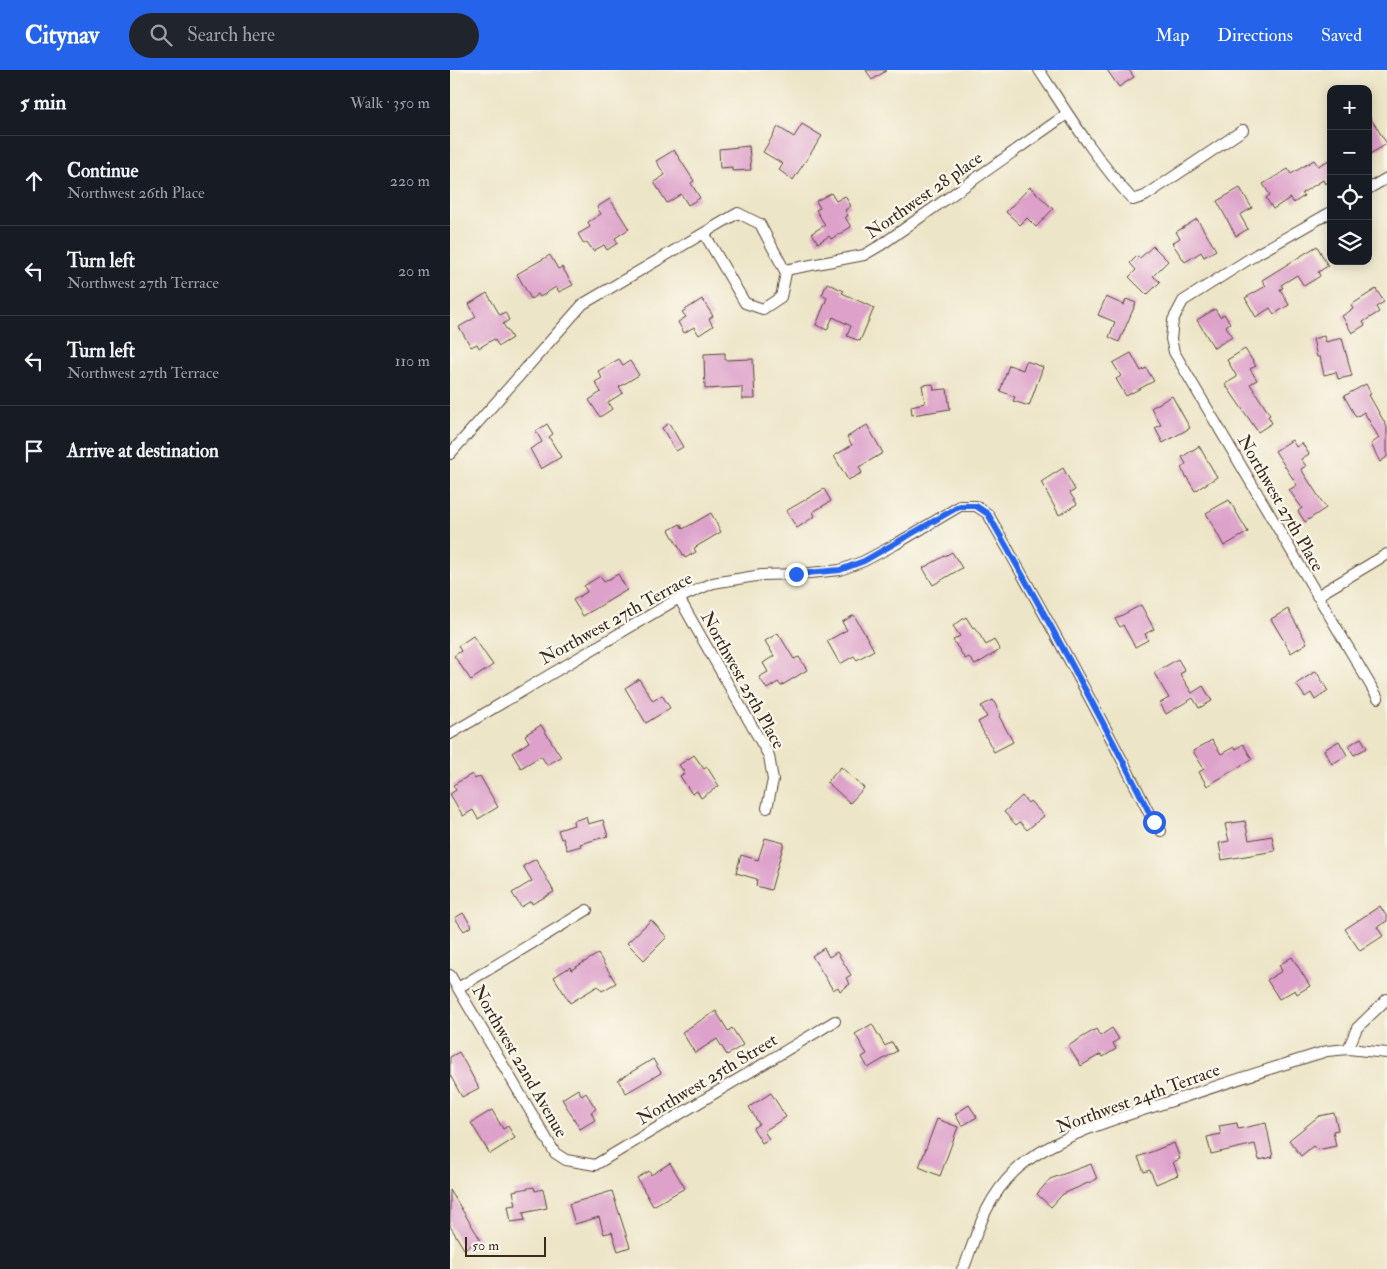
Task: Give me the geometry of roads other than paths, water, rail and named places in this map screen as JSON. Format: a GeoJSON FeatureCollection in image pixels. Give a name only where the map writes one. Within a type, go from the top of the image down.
{"type":"FeatureCollection","features":[{"type":"Feature","properties":{"kind":"street"},"geometry":{"type":"LineString","coordinates":[[1039,70],[1067,114],[1119,185],[1133,200],[1145,196],[1244,130]]}},
{"type":"Feature","properties":{"kind":"street","name":"Northwest 28 place"},"geometry":{"type":"LineString","coordinates":[[785,270],[864,255],[1067,114]]}},
{"type":"Feature","properties":{"kind":"street"},"geometry":{"type":"LineString","coordinates":[[1372,187],[1387,178]]}},
{"type":"Feature","properties":{"kind":"street"},"geometry":{"type":"LineString","coordinates":[[450,454],[583,304],[738,213],[760,224],[785,270],[781,297],[763,309],[746,303],[704,233]]}},
{"type":"Feature","properties":{"kind":"street","name":"Northwest 27th Place"},"geometry":{"type":"LineString","coordinates":[[1327,214],[1249,259],[1183,302],[1173,320],[1171,339],[1174,352],[1378,698]]}},
{"type":"Feature","properties":{"kind":"street","name":"Northwest 27th Terrace"},"geometry":{"type":"LineString","coordinates":[[450,734],[679,598],[713,583],[762,574],[800,574],[840,570],[864,561],[896,544],[960,506],[976,506],[988,514],[1051,625],[1154,822],[1161,831]]}},
{"type":"Feature","properties":{"kind":"street"},"geometry":{"type":"LineString","coordinates":[[1317,596],[1387,554]]}},
{"type":"Feature","properties":{"kind":"street","name":"Northwest 25th Place"},"geometry":{"type":"LineString","coordinates":[[679,598],[769,756],[773,780],[767,808]]}},
{"type":"Feature","properties":{"kind":"street"},"geometry":{"type":"LineString","coordinates":[[458,988],[587,910]]}},
{"type":"Feature","properties":{"kind":"street","name":"Northwest 22nd Avenue"},"geometry":{"type":"LineString","coordinates":[[450,975],[554,1153],[566,1160],[595,1165]]}},
{"type":"Feature","properties":{"kind":"street"},"geometry":{"type":"LineString","coordinates":[[1348,1049],[1357,1028],[1387,998]]}},
{"type":"Feature","properties":{"kind":"street","name":"Northwest 25th Street"},"geometry":{"type":"LineString","coordinates":[[595,1165],[835,1021]]}},
{"type":"Feature","properties":{"kind":"street","name":"Northwest 24th Terrace"},"geometry":{"type":"LineString","coordinates":[[962,1269],[983,1215],[997,1190],[1015,1171],[1036,1155],[1074,1135],[1327,1051],[1348,1049],[1387,1052]]}}]}
